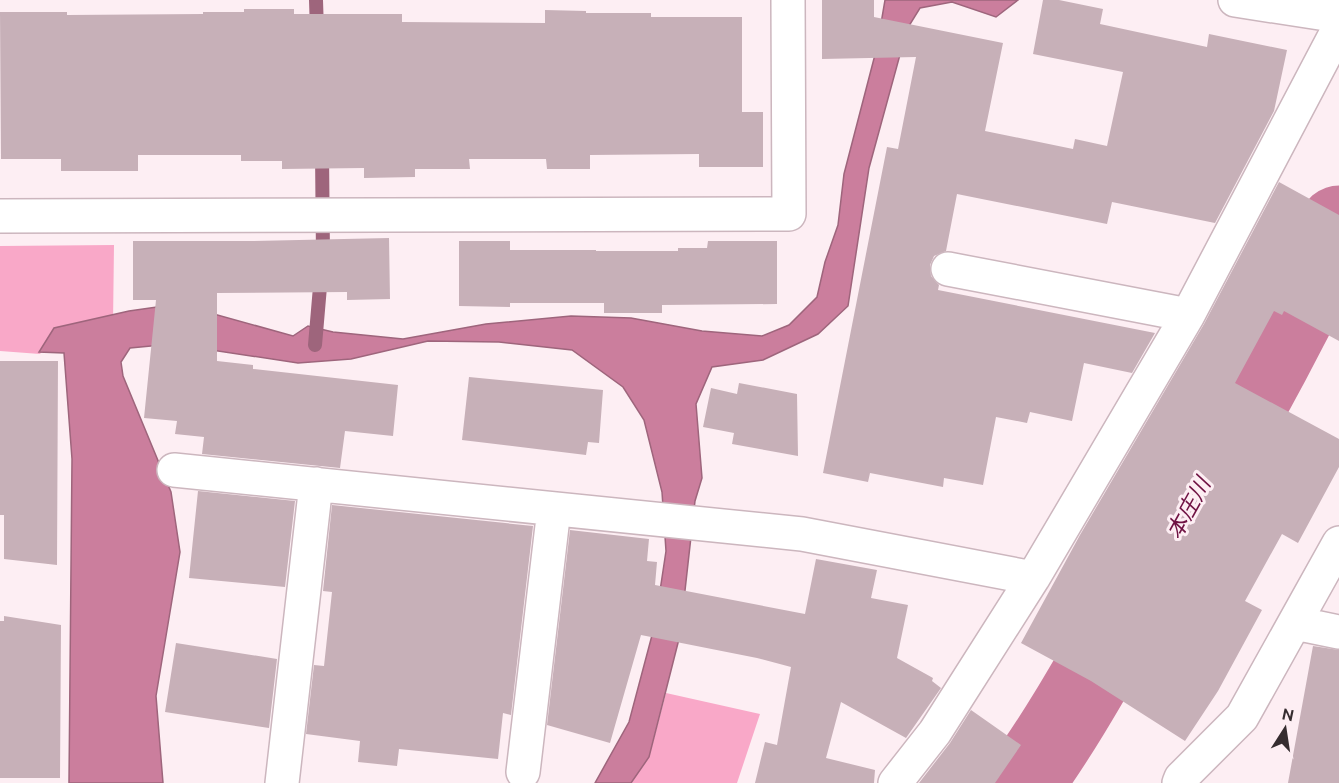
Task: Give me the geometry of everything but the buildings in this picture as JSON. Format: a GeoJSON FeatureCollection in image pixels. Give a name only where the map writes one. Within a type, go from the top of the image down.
{"type":"FeatureCollection","features":[{"type":"Feature","properties":{"kind":"street"},"geometry":{"type":"LineString","coordinates":[[0,216],[789,214],[788,0]]}},
{"type":"Feature","properties":{"kind":"street"},"geometry":{"type":"LineString","coordinates":[[1235,0],[1339,16]]}},
{"type":"Feature","properties":{"kind":"street"},"geometry":{"type":"LineString","coordinates":[[895,783],[935,732],[1033,578],[1188,315],[1339,28]]}},
{"type":"Feature","properties":{"kind":"street"},"geometry":{"type":"LineString","coordinates":[[948,269],[1188,315]]}},
{"type":"Feature","properties":{"kind":"street"},"geometry":{"type":"LineString","coordinates":[[174,470],[802,534],[1033,578]]}},
{"type":"Feature","properties":{"kind":"street"},"geometry":{"type":"LineString","coordinates":[[282,783],[316,484]]}},
{"type":"Feature","properties":{"kind":"street"},"geometry":{"type":"LineString","coordinates":[[523,772],[554,509]]}},
{"type":"Feature","properties":{"kind":"street"},"geometry":{"type":"LineString","coordinates":[[1179,783],[1181,778],[1242,717],[1339,543]]}},
{"type":"Feature","properties":{"kind":"street"},"geometry":{"type":"LineString","coordinates":[[1295,623],[1339,632]]}},
{"type":"Feature","properties":{"kind":"shaded area"},"geometry":{"type":"Polygon","coordinates":[[[885,0],[1018,0],[996,17],[952,2],[920,8],[907,29],[869,168],[848,306],[818,334],[763,360],[712,367],[696,404],[702,478],[695,501],[680,635],[649,757],[631,783],[595,783],[629,722],[655,624],[666,551],[662,492],[644,420],[623,387],[572,350],[499,342],[428,341],[351,359],[298,363],[172,344],[130,348],[121,362],[123,376],[171,492],[180,552],[156,696],[163,783],[69,783],[72,459],[64,353],[39,352],[54,328],[129,311],[178,304],[293,336],[308,326],[333,332],[403,339],[486,324],[571,316],[631,318],[702,331],[762,336],[789,325],[817,297],[825,262],[838,225],[844,174],[877,47],[885,0]]]}},
{"type":"Feature","properties":{"kind":"shaded area"},"geometry":{"type":"Polygon","coordinates":[[[114,245],[113,324],[59,329],[40,354],[0,351],[0,246],[114,245]]]}},
{"type":"Feature","properties":{"kind":"shaded area"},"geometry":{"type":"Polygon","coordinates":[[[666,693],[760,714],[737,783],[631,783],[649,757],[666,693]]]}},
{"type":"Feature","properties":{"kind":"waterway"},"geometry":{"type":"LineString","coordinates":[[316,0],[317,31]]}},
{"type":"Feature","properties":{"kind":"waterway"},"geometry":{"type":"LineString","coordinates":[[322,152],[323,256]]}},
{"type":"Feature","properties":{"kind":"waterway","name":"本庄川"},"geometry":{"type":"LineString","coordinates":[[1023,783],[1068,715],[1190,506],[1267,367],[1339,226]]}},
{"type":"Feature","properties":{"kind":"waterway"},"geometry":{"type":"LineString","coordinates":[[315,345],[321,275]]}}]}
